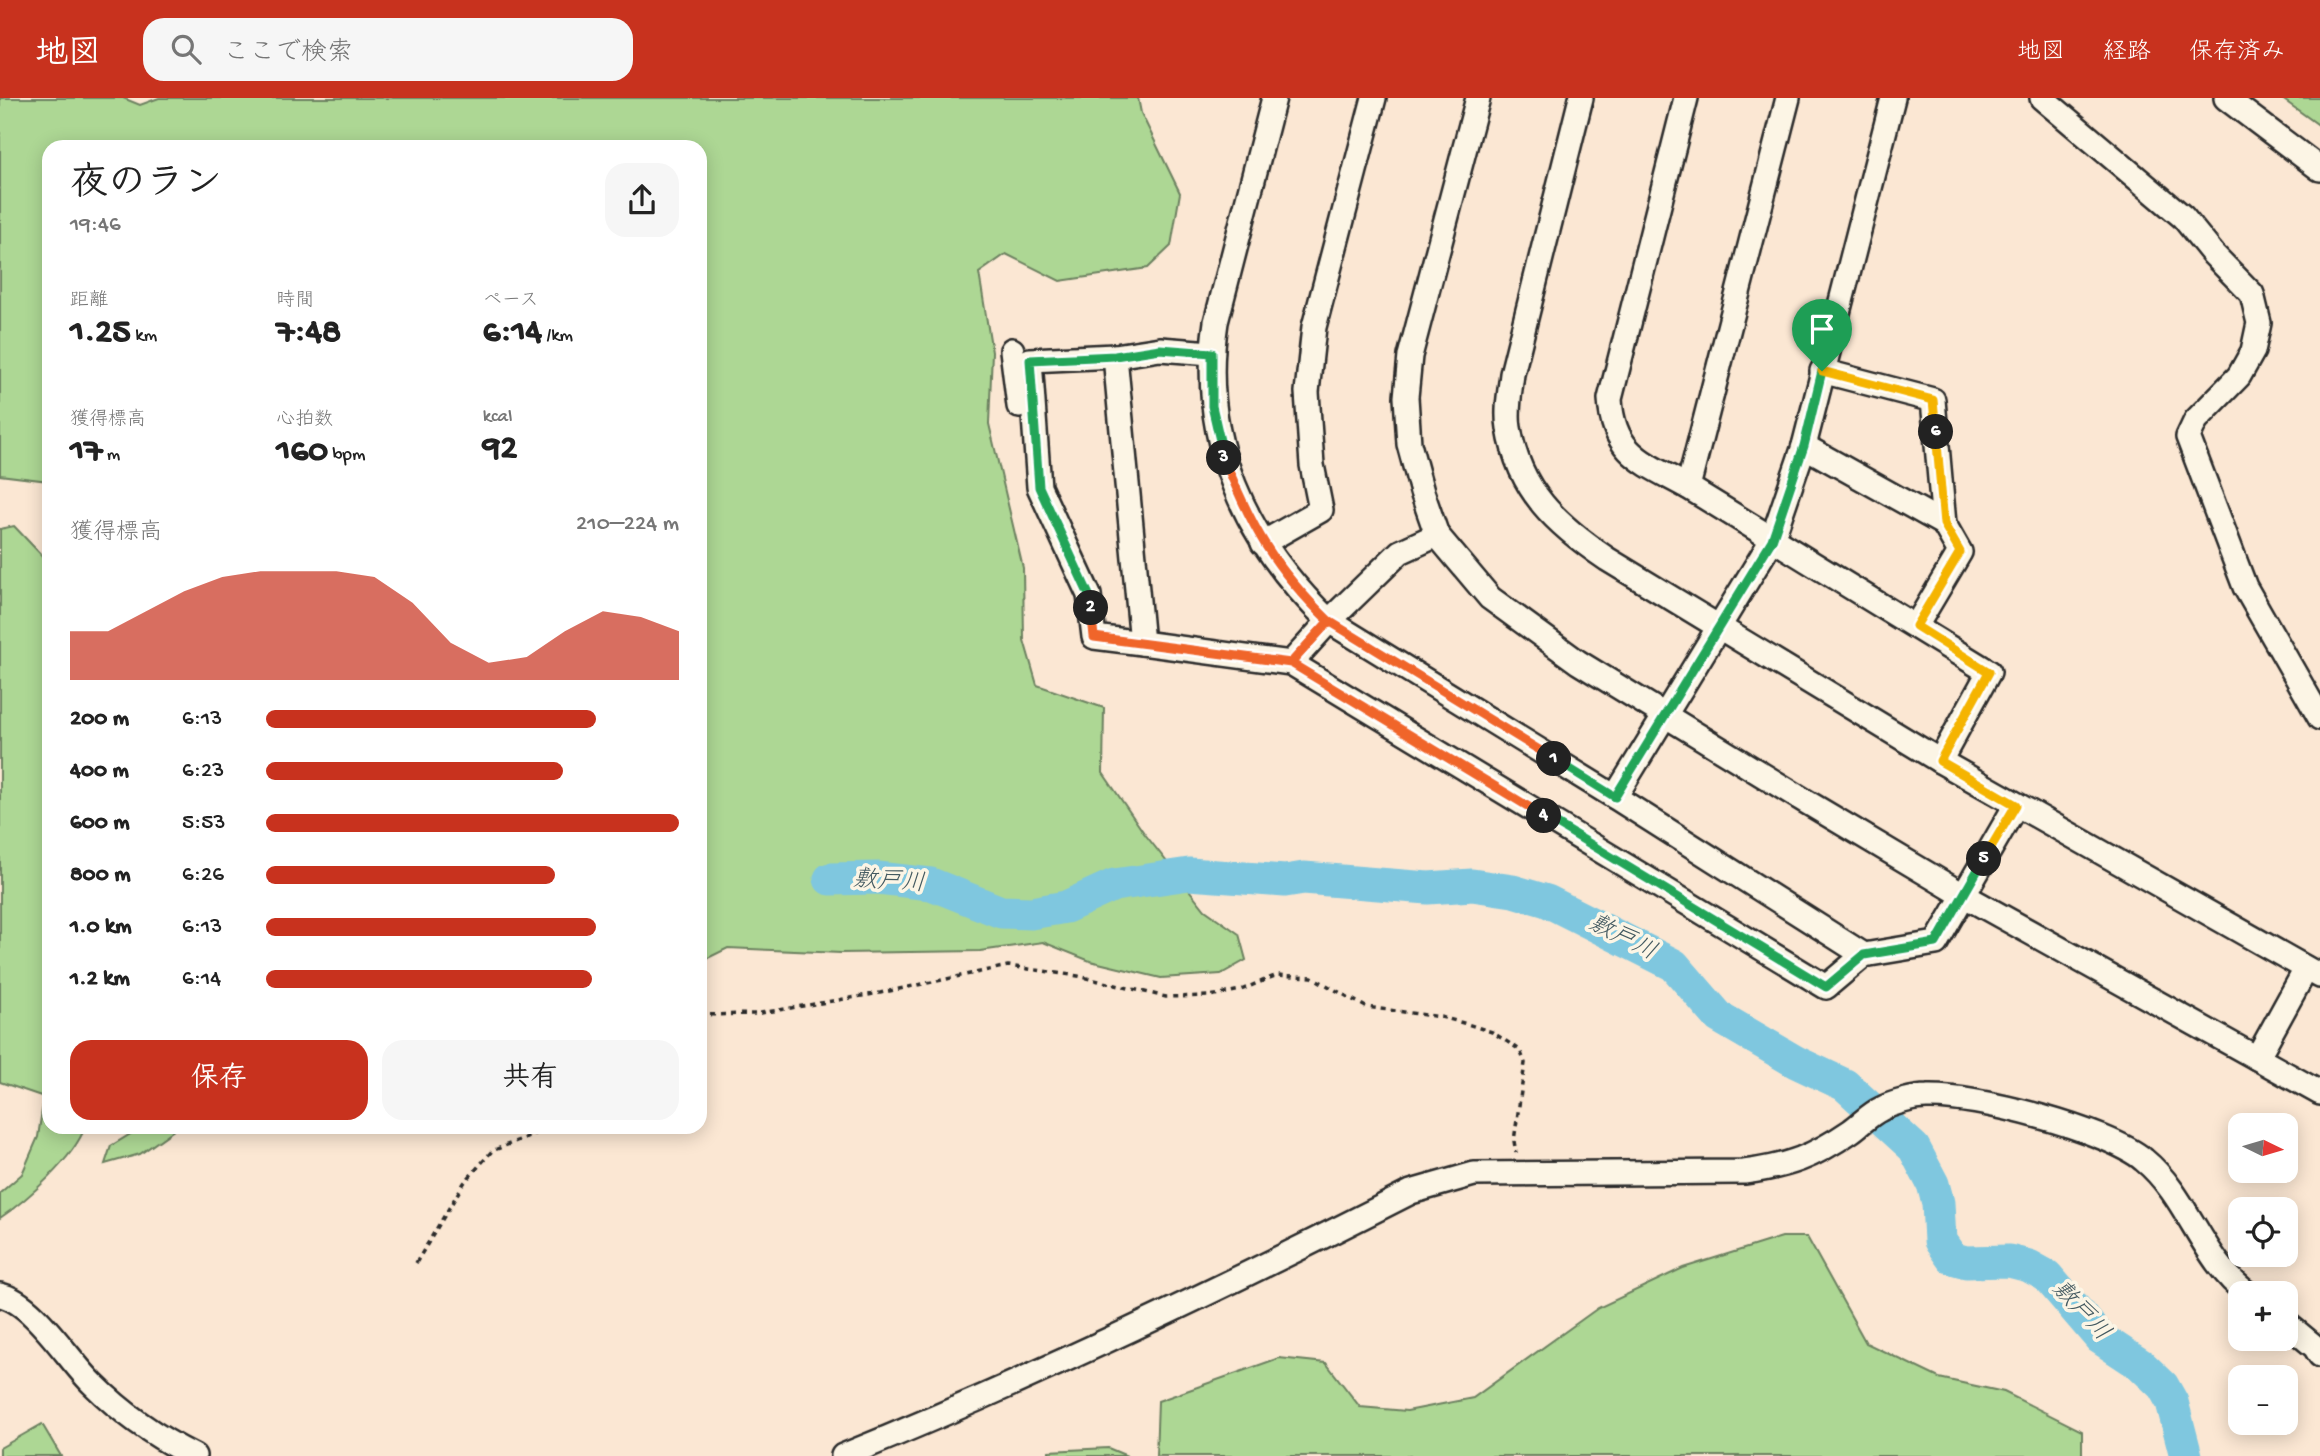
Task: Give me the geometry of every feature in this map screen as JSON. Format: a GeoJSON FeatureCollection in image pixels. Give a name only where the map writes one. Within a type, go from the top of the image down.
{"type":"FeatureCollection","features":[{"type":"Feature","properties":{"kind":"street"},"geometry":{"type":"LineString","coordinates":[[1274,98],[1216,322],[1212,353],[1212,406],[1223,456],[1263,543],[1297,590],[1329,621],[1615,797],[1864,955]]}},
{"type":"Feature","properties":{"kind":"street"},"geometry":{"type":"LineString","coordinates":[[1263,543],[1321,510],[1312,465],[1307,392],[1314,327],[1374,98]]}},
{"type":"Feature","properties":{"kind":"street"},"geometry":{"type":"LineString","coordinates":[[1478,98],[1410,356],[1406,397],[1409,444],[1437,535],[1490,598],[1578,662],[1963,895],[2320,1093]]}},
{"type":"Feature","properties":{"kind":"street"},"geometry":{"type":"LineString","coordinates":[[1581,98],[1512,374],[1508,426],[1518,463],[1528,485],[1547,511],[1568,532],[1720,628],[1940,761],[2313,972],[2257,1058]]}},
{"type":"Feature","properties":{"kind":"street"},"geometry":{"type":"LineString","coordinates":[[1686,98],[1611,399],[1611,422],[1621,443],[1637,458],[1989,672],[1940,761]]}},
{"type":"Feature","properties":{"kind":"street"},"geometry":{"type":"LineString","coordinates":[[1688,487],[1788,98]]}},
{"type":"Feature","properties":{"kind":"street"},"geometry":{"type":"LineString","coordinates":[[1615,797],[1772,540],[1804,446],[1893,98]]}},
{"type":"Feature","properties":{"kind":"street"},"geometry":{"type":"LineString","coordinates":[[2042,98],[2183,217],[2213,254],[2252,294],[2259,323],[2253,351],[2239,376],[2196,420],[2188,437],[2245,587],[2320,718]]}},
{"type":"Feature","properties":{"kind":"street"},"geometry":{"type":"LineString","coordinates":[[2226,98],[2320,169]]}},
{"type":"Feature","properties":{"kind":"street"},"geometry":{"type":"LineString","coordinates":[[1039,487],[1030,360],[1115,356],[1160,349],[1212,353]]}},
{"type":"Feature","properties":{"kind":"street"},"geometry":{"type":"LineString","coordinates":[[1012,350],[1026,467],[1039,487],[1089,595],[1094,637],[1291,663],[1826,987],[1864,955],[1936,943],[2016,805]]}},
{"type":"Feature","properties":{"kind":"street"},"geometry":{"type":"LineString","coordinates":[[1115,356],[1142,643]]}},
{"type":"Feature","properties":{"kind":"street"},"geometry":{"type":"LineString","coordinates":[[1822,371],[1933,400],[1944,524],[1960,552],[1916,626]]}},
{"type":"Feature","properties":{"kind":"street"},"geometry":{"type":"LineString","coordinates":[[1804,446],[1944,524]]}},
{"type":"Feature","properties":{"kind":"street"},"geometry":{"type":"LineString","coordinates":[[1291,663],[1329,621],[1400,552],[1437,535]]}},
{"type":"Feature","properties":{"kind":"street"},"geometry":{"type":"LineString","coordinates":[[843,1456],[960,1408],[1117,1337],[1411,1192],[1474,1174],[1744,1172],[1780,1167],[1802,1160],[1824,1148],[1882,1108],[1924,1097],[1984,1102],[2122,1144],[2162,1175],[2230,1281]]}},
{"type":"Feature","properties":{"kind":"street"},"geometry":{"type":"LineString","coordinates":[[0,1295],[10,1297],[27,1311],[92,1384],[159,1437],[194,1456]]}},
{"type":"Feature","properties":{"kind":"street"},"geometry":{"type":"LineString","coordinates":[[2298,1333],[2315,1347],[2320,1355]]}},
{"type":"Feature","properties":{"kind":"path"},"geometry":{"type":"LineString","coordinates":[[707,1015],[755,1014],[880,993],[1008,966],[1078,976],[1166,998],[1210,996],[1241,990],[1277,975],[1312,977],[1366,1007],[1441,1017],[1467,1024],[1492,1032],[1520,1050],[1525,1062],[1514,1141],[1521,1173]]}},
{"type":"Feature","properties":{"kind":"path"},"geometry":{"type":"LineString","coordinates":[[416,1263],[464,1183],[492,1151],[534,1134]]}},
{"type":"Feature","properties":{"kind":"green space"},"geometry":{"type":"Polygon","coordinates":[[[0,98],[123,98],[140,105],[159,98],[1138,98],[1141,113],[1180,193],[1171,246],[1148,268],[1060,281],[1006,254],[979,273],[992,352],[989,424],[1023,568],[1024,640],[1037,685],[1104,708],[1103,773],[1144,833],[1205,910],[1239,934],[1246,960],[1221,974],[1161,978],[1090,961],[1043,942],[980,951],[841,953],[728,948],[707,958],[707,140],[42,140],[42,480],[0,475],[0,98]]]}},
{"type":"Feature","properties":{"kind":"green space"},"geometry":{"type":"Polygon","coordinates":[[[2281,98],[2320,98],[2320,126],[2281,98]]]}},
{"type":"Feature","properties":{"kind":"green space"},"geometry":{"type":"Polygon","coordinates":[[[14,526],[42,556],[42,1096],[0,1082],[0,529],[14,526]]]}},
{"type":"Feature","properties":{"kind":"green space"},"geometry":{"type":"Polygon","coordinates":[[[42,1110],[42,1134],[82,1134],[60,1165],[23,1201],[0,1218],[0,1193],[22,1174],[38,1137],[42,1110]]]}},
{"type":"Feature","properties":{"kind":"green space"},"geometry":{"type":"Polygon","coordinates":[[[131,1134],[168,1134],[140,1154],[105,1164],[111,1146],[131,1134]]]}},
{"type":"Feature","properties":{"kind":"green space"},"geometry":{"type":"Polygon","coordinates":[[[1782,1237],[1807,1237],[1866,1343],[1939,1378],[2004,1392],[2082,1431],[2082,1456],[1156,1456],[1158,1401],[1279,1358],[1326,1363],[1360,1407],[1407,1411],[1473,1398],[1598,1308],[1683,1268],[1782,1237]]]}},
{"type":"Feature","properties":{"kind":"green space"},"geometry":{"type":"Polygon","coordinates":[[[42,1424],[61,1456],[0,1456],[0,1448],[42,1424]]]}},
{"type":"Feature","properties":{"kind":"green space"},"geometry":{"type":"Polygon","coordinates":[[[1108,1448],[1127,1456],[1049,1456],[1049,1451],[1108,1448]]]}},
{"type":"Feature","properties":{"kind":"waterway","name":"敷戸川"},"geometry":{"type":"LineString","coordinates":[[830,879],[878,878],[931,884],[1001,912],[1031,913],[1066,907],[1114,885],[1189,874],[1285,881],[1304,878],[1428,888],[1472,885],[1513,891],[1547,901],[1674,965],[1719,1017],[1796,1062],[1845,1085],[1914,1148],[1933,1184],[1938,1203],[1940,1241],[1952,1258],[1966,1262],[2009,1261],[2029,1266],[2047,1276],[2100,1338],[2141,1365],[2163,1386],[2172,1402],[2186,1456]]}},
{"type":"Feature","properties":{"kind":"route"},"geometry":{"type":"LineString","coordinates":[[1822,371],[1804,446],[1772,540],[1615,797],[1329,621],[1291,663],[1094,637],[1089,595],[1039,487],[1030,360],[1115,356],[1160,349],[1212,353],[1212,406],[1223,456],[1237,489],[1263,543],[1279,568],[1329,621],[1291,663],[1826,987],[1864,955],[1936,943],[2016,805],[1940,761],[1989,672],[1916,626],[1960,552],[1944,524],[1933,400],[1822,371]]}}]}
